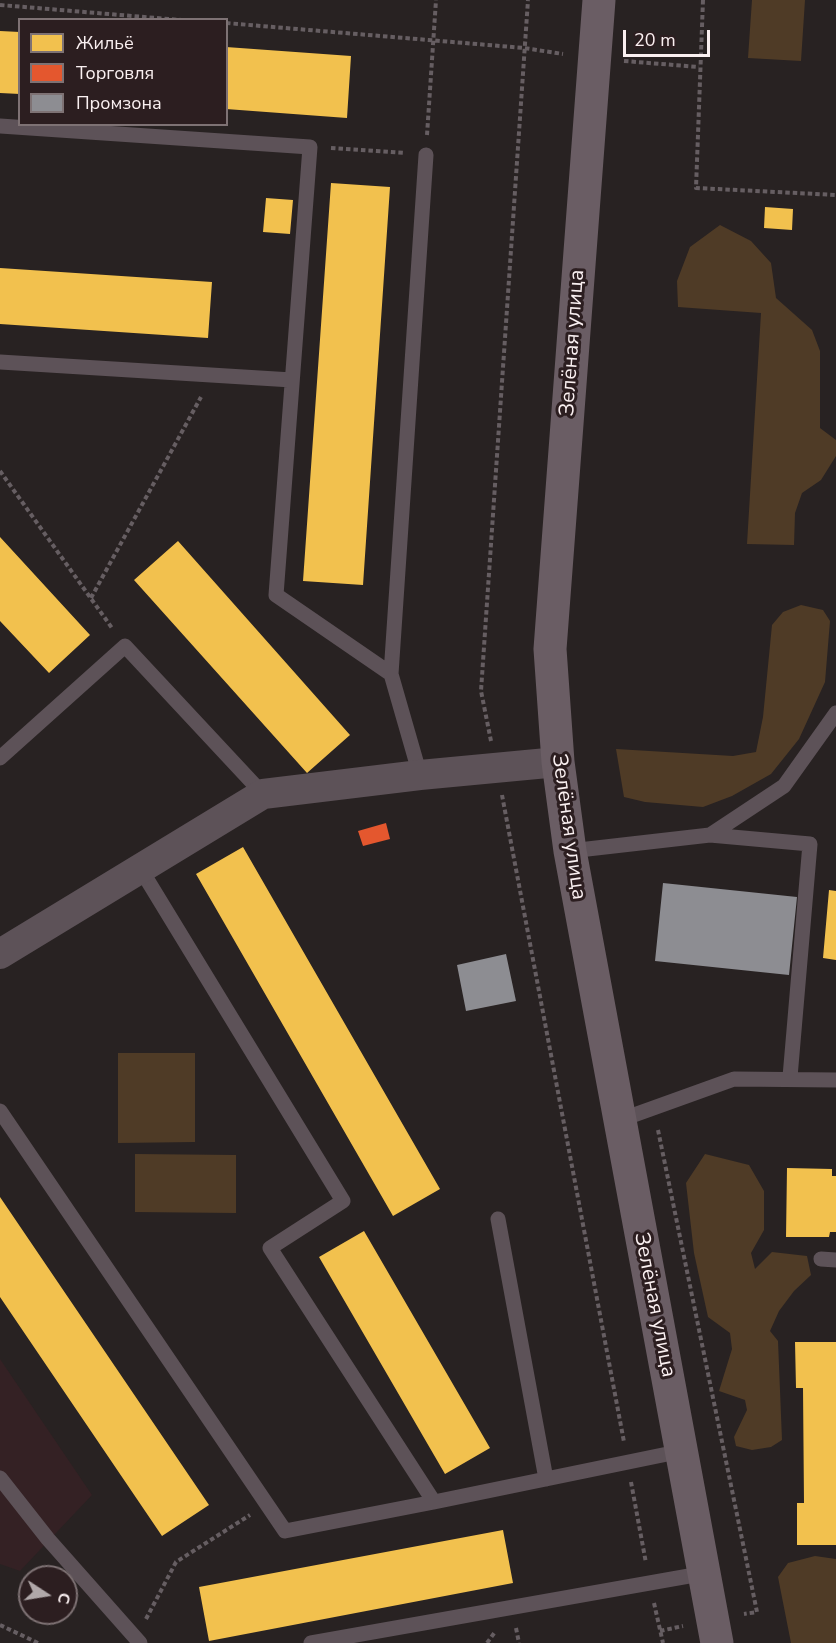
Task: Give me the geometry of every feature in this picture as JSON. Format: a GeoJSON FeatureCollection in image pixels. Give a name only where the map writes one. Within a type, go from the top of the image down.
{"type":"FeatureCollection","features":[{"type":"Feature","properties":{"kind":"main road"},"geometry":{"type":"LineString","coordinates":[[591,0],[599,0]]}},
{"type":"Feature","properties":{"kind":"main road","name":"Зелёная улица"},"geometry":{"type":"LineString","coordinates":[[599,0],[550,649],[558,762],[570,851],[717,1643]]}},
{"type":"Feature","properties":{"kind":"street"},"geometry":{"type":"LineString","coordinates":[[0,954],[263,795],[420,775],[558,762]]}},
{"type":"Feature","properties":{"kind":"lane"},"geometry":{"type":"LineString","coordinates":[[0,126],[310,147],[276,595],[391,674]]}},
{"type":"Feature","properties":{"kind":"lane"},"geometry":{"type":"LineString","coordinates":[[420,775],[391,674],[426,155]]}},
{"type":"Feature","properties":{"kind":"lane"},"geometry":{"type":"LineString","coordinates":[[0,362],[292,380]]}},
{"type":"Feature","properties":{"kind":"lane"},"geometry":{"type":"LineString","coordinates":[[0,758],[125,646],[263,795]]}},
{"type":"Feature","properties":{"kind":"lane"},"geometry":{"type":"LineString","coordinates":[[710,835],[784,786],[836,713]]}},
{"type":"Feature","properties":{"kind":"lane"},"geometry":{"type":"LineString","coordinates":[[570,851],[710,835],[810,844],[790,1077]]}},
{"type":"Feature","properties":{"kind":"lane"},"geometry":{"type":"LineString","coordinates":[[140,868],[343,1201],[270,1248],[434,1502]]}},
{"type":"Feature","properties":{"kind":"lane"},"geometry":{"type":"LineString","coordinates":[[620,1120],[734,1078],[790,1077],[836,1080]]}},
{"type":"Feature","properties":{"kind":"lane"},"geometry":{"type":"LineString","coordinates":[[0,1111],[285,1531],[682,1451]]}},
{"type":"Feature","properties":{"kind":"lane"},"geometry":{"type":"LineString","coordinates":[[498,1219],[546,1479]]}},
{"type":"Feature","properties":{"kind":"lane"},"geometry":{"type":"LineString","coordinates":[[0,1478],[48,1539],[137,1640]]}},
{"type":"Feature","properties":{"kind":"lane"},"geometry":{"type":"LineString","coordinates":[[312,1643],[705,1573]]}},
{"type":"Feature","properties":{"kind":"path"},"geometry":{"type":"LineString","coordinates":[[310,147],[426,155],[436,0]]}},
{"type":"Feature","properties":{"kind":"path"},"geometry":{"type":"LineString","coordinates":[[528,0],[481,691],[663,1643]]}},
{"type":"Feature","properties":{"kind":"path"},"geometry":{"type":"LineString","coordinates":[[704,0],[696,188],[836,195]]}},
{"type":"Feature","properties":{"kind":"path"},"geometry":{"type":"LineString","coordinates":[[0,5],[158,18]]}},
{"type":"Feature","properties":{"kind":"path"},"geometry":{"type":"LineString","coordinates":[[228,23],[524,48]]}},
{"type":"Feature","properties":{"kind":"path"},"geometry":{"type":"LineString","coordinates":[[91,598],[213,375]]}},
{"type":"Feature","properties":{"kind":"path"},"geometry":{"type":"LineString","coordinates":[[0,471],[125,646]]}},
{"type":"Feature","properties":{"kind":"path"},"geometry":{"type":"LineString","coordinates":[[653,1108],[757,1612]]}},
{"type":"Feature","properties":{"kind":"path"},"geometry":{"type":"LineString","coordinates":[[137,1640],[176,1562],[266,1504]]}},
{"type":"Feature","properties":{"kind":"path"},"geometry":{"type":"LineString","coordinates":[[0,1625],[38,1643]]}},
{"type":"Feature","properties":{"kind":"shaded area"},"geometry":{"type":"Polygon","coordinates":[[[752,0],[805,0],[801,61],[748,58],[752,0]]]}},
{"type":"Feature","properties":{"kind":"shaded area"},"geometry":{"type":"Polygon","coordinates":[[[720,225],[751,241],[771,263],[776,298],[812,330],[820,351],[820,428],[836,440],[836,456],[821,480],[802,493],[795,513],[794,545],[747,544],[761,313],[678,307],[677,281],[690,247],[720,225]]]}},
{"type":"Feature","properties":{"kind":"shaded area"},"geometry":{"type":"Polygon","coordinates":[[[801,605],[823,610],[830,621],[825,682],[799,739],[771,774],[732,796],[703,807],[645,802],[624,797],[616,749],[733,756],[756,752],[763,717],[772,625],[783,612],[801,605]]]}},
{"type":"Feature","properties":{"kind":"shaded area"},"geometry":{"type":"Polygon","coordinates":[[[118,1053],[195,1053],[195,1142],[118,1143],[118,1053]]]}},
{"type":"Feature","properties":{"kind":"shaded area"},"geometry":{"type":"Polygon","coordinates":[[[135,1154],[236,1155],[236,1213],[135,1212],[135,1154]]]}},
{"type":"Feature","properties":{"kind":"shaded area"},"geometry":{"type":"Polygon","coordinates":[[[705,1154],[749,1165],[764,1191],[764,1230],[751,1253],[755,1269],[772,1252],[807,1256],[811,1275],[794,1291],[779,1311],[770,1331],[778,1341],[782,1440],[771,1447],[752,1450],[736,1446],[734,1437],[747,1410],[745,1400],[719,1391],[732,1349],[730,1333],[708,1317],[694,1253],[686,1183],[705,1154]]]}},
{"type":"Feature","properties":{"kind":"shaded area"},"geometry":{"type":"Polygon","coordinates":[[[0,1359],[92,1495],[26,1565],[18,1565],[18,1570],[0,1564],[0,1359]]]}},
{"type":"Feature","properties":{"kind":"shaded area"},"geometry":{"type":"Polygon","coordinates":[[[815,1556],[836,1559],[836,1643],[791,1643],[778,1577],[788,1563],[815,1556]]]}},
{"type":"Feature","properties":{"kind":"building: Жильё"},"geometry":{"type":"Polygon","coordinates":[[[0,31],[18,32],[18,94],[0,93],[0,31]]]}},
{"type":"Feature","properties":{"kind":"building: Жильё"},"geometry":{"type":"Polygon","coordinates":[[[228,47],[351,56],[347,118],[228,109],[228,47]]]}},
{"type":"Feature","properties":{"kind":"building: Жильё"},"geometry":{"type":"Polygon","coordinates":[[[331,183],[390,187],[363,585],[303,581],[331,183]]]}},
{"type":"Feature","properties":{"kind":"building: Жильё"},"geometry":{"type":"Polygon","coordinates":[[[266,198],[293,200],[290,234],[263,232],[266,198]]]}},
{"type":"Feature","properties":{"kind":"building: Жильё"},"geometry":{"type":"Polygon","coordinates":[[[765,207],[793,209],[792,230],[764,228],[765,207]]]}},
{"type":"Feature","properties":{"kind":"building: Жильё"},"geometry":{"type":"Polygon","coordinates":[[[0,268],[212,282],[208,338],[0,324],[0,268]]]}},
{"type":"Feature","properties":{"kind":"building: Жильё"},"geometry":{"type":"Polygon","coordinates":[[[0,537],[90,635],[49,673],[0,621],[0,537]]]}},
{"type":"Feature","properties":{"kind":"building: Жильё"},"geometry":{"type":"Polygon","coordinates":[[[178,541],[350,735],[307,773],[134,580],[178,541]]]}},
{"type":"Feature","properties":{"kind":"building: Жильё"},"geometry":{"type":"Polygon","coordinates":[[[243,847],[440,1189],[393,1216],[196,874],[243,847]]]}},
{"type":"Feature","properties":{"kind":"building: Жильё"},"geometry":{"type":"Polygon","coordinates":[[[829,890],[836,891],[836,960],[823,958],[829,890]]]}},
{"type":"Feature","properties":{"kind":"building: Жильё"},"geometry":{"type":"Polygon","coordinates":[[[787,1168],[832,1169],[832,1176],[836,1176],[836,1232],[830,1232],[829,1237],[786,1237],[787,1168]]]}},
{"type":"Feature","properties":{"kind":"building: Жильё"},"geometry":{"type":"Polygon","coordinates":[[[0,1197],[209,1505],[162,1536],[0,1297],[0,1197]]]}},
{"type":"Feature","properties":{"kind":"building: Жильё"},"geometry":{"type":"Polygon","coordinates":[[[364,1231],[490,1448],[445,1474],[319,1257],[364,1231]]]}},
{"type":"Feature","properties":{"kind":"building: Жильё"},"geometry":{"type":"Polygon","coordinates":[[[795,1342],[836,1342],[836,1545],[797,1545],[797,1503],[804,1503],[803,1388],[796,1388],[795,1342]]]}},
{"type":"Feature","properties":{"kind":"building: Жильё"},"geometry":{"type":"Polygon","coordinates":[[[503,1530],[513,1583],[209,1641],[199,1587],[503,1530]]]}},
{"type":"Feature","properties":{"kind":"building: Торговля"},"geometry":{"type":"Polygon","coordinates":[[[386,823],[390,839],[363,846],[358,831],[386,823]]]}},
{"type":"Feature","properties":{"kind":"building: Промзона"},"geometry":{"type":"Polygon","coordinates":[[[663,883],[797,897],[789,975],[655,961],[663,883]]]}},
{"type":"Feature","properties":{"kind":"building: Промзона"},"geometry":{"type":"Polygon","coordinates":[[[506,954],[516,1001],[466,1011],[457,965],[506,954]]]}}]}
